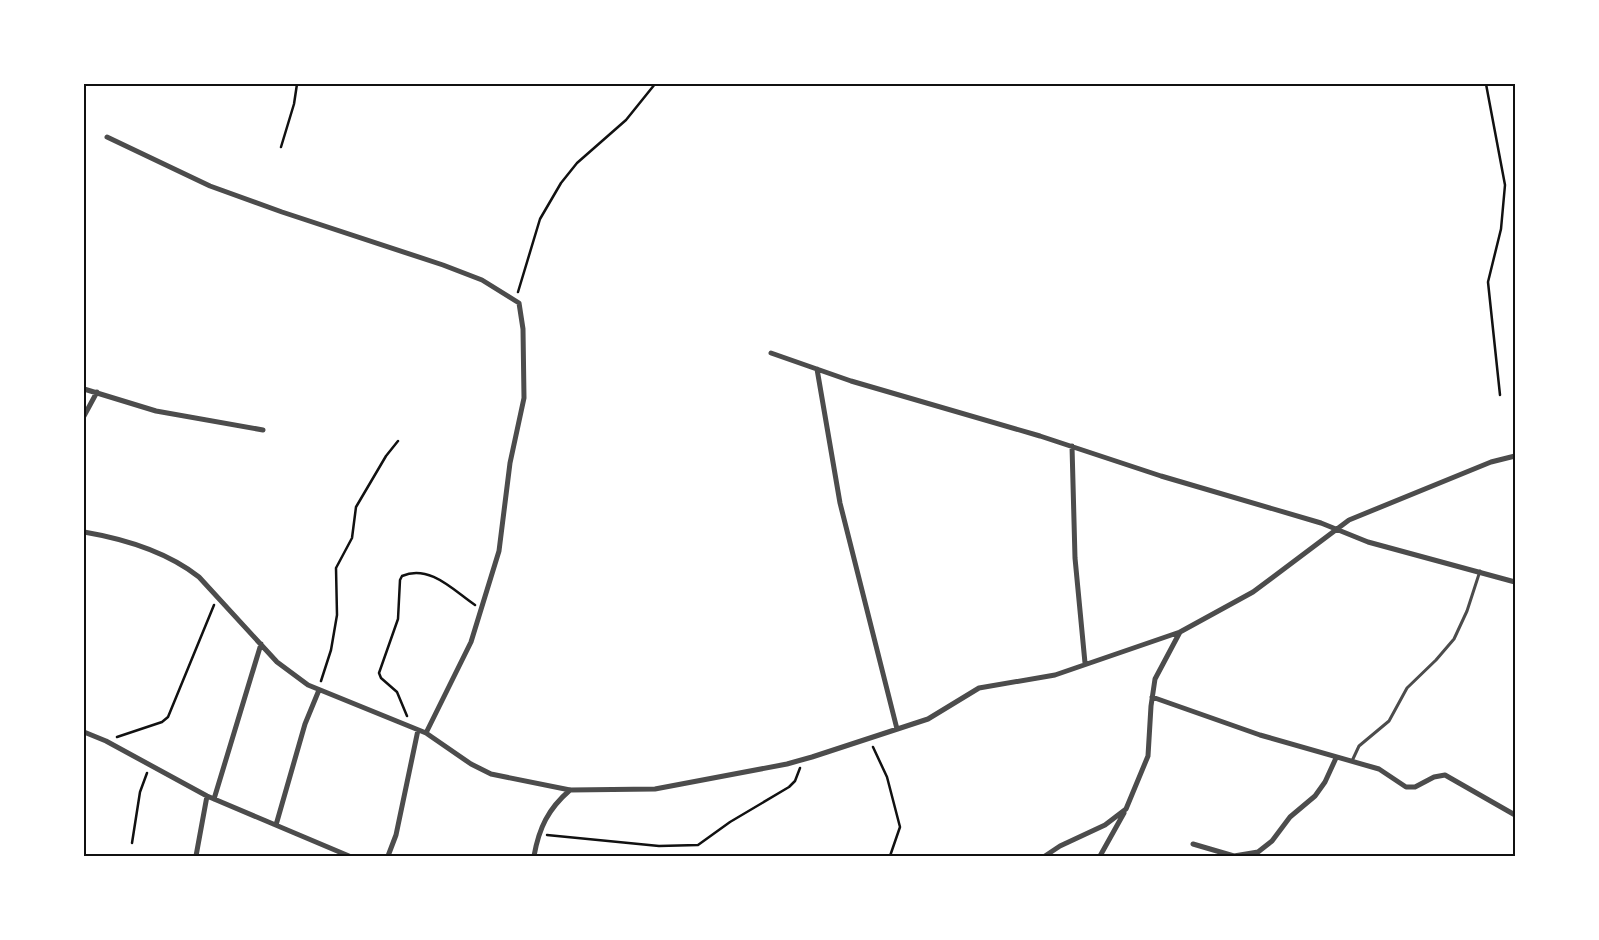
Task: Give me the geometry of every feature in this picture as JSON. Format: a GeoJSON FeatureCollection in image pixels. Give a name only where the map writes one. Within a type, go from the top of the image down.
{"type":"FeatureCollection","features":[{"type":"Feature","properties":{"kind":"street"},"geometry":{"type":"LineString","coordinates":[[107,137],[210,186],[482,280],[516,301],[522,312],[524,398],[510,463],[499,551],[471,642],[426,733]]}},
{"type":"Feature","properties":{"kind":"street"},"geometry":{"type":"LineString","coordinates":[[771,353],[875,389],[1072,446],[1161,476],[1321,523],[1384,546],[1515,582]]}},
{"type":"Feature","properties":{"kind":"street"},"geometry":{"type":"LineString","coordinates":[[817,369],[840,503],[897,729]]}},
{"type":"Feature","properties":{"kind":"street"},"geometry":{"type":"LineString","coordinates":[[84,389],[156,411],[263,430]]}},
{"type":"Feature","properties":{"kind":"street"},"geometry":{"type":"LineString","coordinates":[[84,416],[98,392]]}},
{"type":"Feature","properties":{"kind":"street"},"geometry":{"type":"LineString","coordinates":[[1072,446],[1075,558],[1085,663]]}},
{"type":"Feature","properties":{"kind":"street"},"geometry":{"type":"LineString","coordinates":[[84,532],[119,538],[157,552],[186,566],[218,596],[285,668],[308,685],[426,733],[472,764],[491,774],[570,790],[655,789],[803,760],[928,719],[979,688],[1055,675],[1085,663],[1180,632],[1253,592],[1349,520],[1491,462],[1515,456]]}},
{"type":"Feature","properties":{"kind":"street"},"geometry":{"type":"LineString","coordinates":[[1100,856],[1126,810],[1148,756],[1155,679],[1180,632]]}},
{"type":"Feature","properties":{"kind":"street"},"geometry":{"type":"LineString","coordinates":[[214,799],[261,644]]}},
{"type":"Feature","properties":{"kind":"street"},"geometry":{"type":"LineString","coordinates":[[276,825],[305,724],[319,690]]}},
{"type":"Feature","properties":{"kind":"street"},"geometry":{"type":"LineString","coordinates":[[1152,697],[1260,735],[1379,769],[1404,786],[1411,788],[1434,777],[1445,775],[1515,815]]}},
{"type":"Feature","properties":{"kind":"street"},"geometry":{"type":"LineString","coordinates":[[388,856],[396,834],[418,730]]}},
{"type":"Feature","properties":{"kind":"street"},"geometry":{"type":"LineString","coordinates":[[84,732],[106,741],[207,796],[276,825],[334,854],[348,856]]}},
{"type":"Feature","properties":{"kind":"street"},"geometry":{"type":"LineString","coordinates":[[1193,844],[1234,856],[1258,852],[1272,841],[1290,817],[1315,796],[1325,782],[1336,758]]}},
{"type":"Feature","properties":{"kind":"street"},"geometry":{"type":"LineString","coordinates":[[534,856],[538,834],[550,810],[570,790]]}},
{"type":"Feature","properties":{"kind":"street"},"geometry":{"type":"LineString","coordinates":[[196,856],[207,796]]}},
{"type":"Feature","properties":{"kind":"street"},"geometry":{"type":"LineString","coordinates":[[1045,856],[1060,846],[1099,829],[1126,810]]}},
{"type":"Feature","properties":{"kind":"lane"},"geometry":{"type":"LineString","coordinates":[[1352,761],[1359,746],[1367,737],[1385,726],[1407,688],[1454,639],[1467,611],[1480,571]]}},
{"type":"Feature","properties":{"kind":"path"},"geometry":{"type":"LineString","coordinates":[[281,147],[294,104],[297,84]]}},
{"type":"Feature","properties":{"kind":"path"},"geometry":{"type":"LineString","coordinates":[[516,301],[533,235],[552,197],[577,163],[626,120],[655,84]]}},
{"type":"Feature","properties":{"kind":"path"},"geometry":{"type":"LineString","coordinates":[[1486,84],[1505,185],[1501,229],[1488,282],[1500,395]]}},
{"type":"Feature","properties":{"kind":"path"},"geometry":{"type":"LineString","coordinates":[[319,690],[331,650],[337,615],[336,568],[352,538],[356,507],[386,456],[398,441]]}},
{"type":"Feature","properties":{"kind":"path"},"geometry":{"type":"LineString","coordinates":[[411,727],[397,692],[381,678],[379,673],[398,619],[400,580],[402,576],[421,574],[434,576],[482,610]]}},
{"type":"Feature","properties":{"kind":"path"},"geometry":{"type":"LineString","coordinates":[[106,741],[162,722],[168,717],[218,596]]}},
{"type":"Feature","properties":{"kind":"path"},"geometry":{"type":"LineString","coordinates":[[868,739],[887,777],[900,827],[890,856]]}},
{"type":"Feature","properties":{"kind":"path"},"geometry":{"type":"LineString","coordinates":[[538,834],[659,846],[698,845],[730,822],[789,787],[795,781],[803,760]]}},
{"type":"Feature","properties":{"kind":"path"},"geometry":{"type":"LineString","coordinates":[[132,843],[140,792],[150,765]]}}]}
